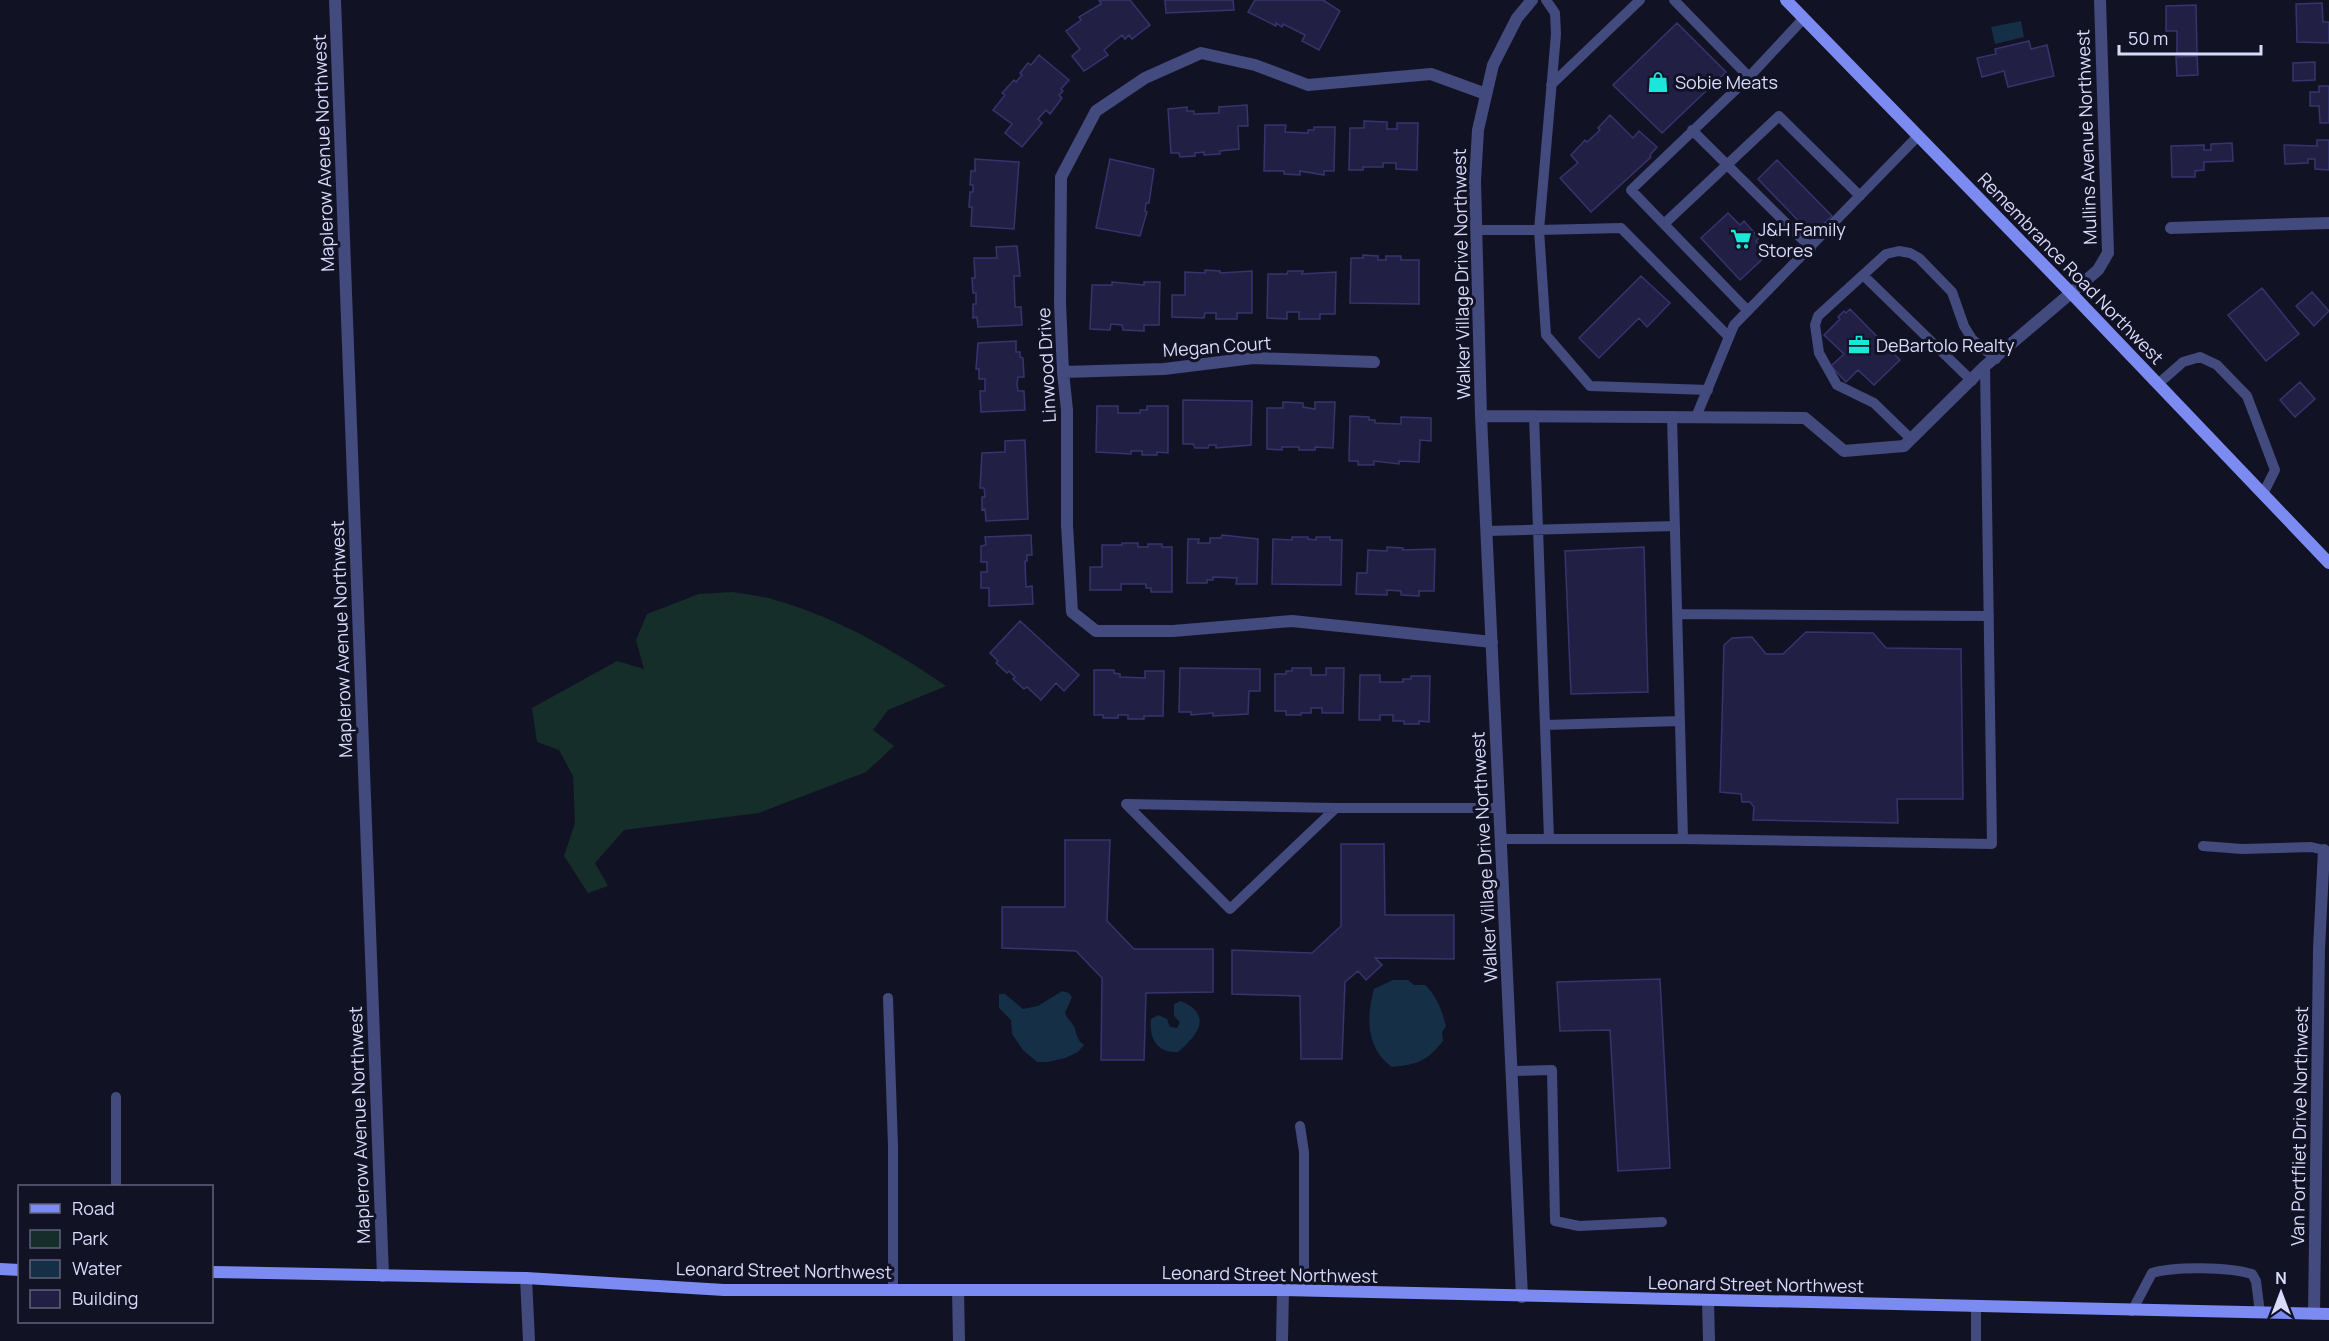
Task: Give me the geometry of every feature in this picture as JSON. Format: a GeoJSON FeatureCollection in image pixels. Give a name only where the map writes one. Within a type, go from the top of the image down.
{"type":"FeatureCollection","features":[{"type":"Feature","properties":{"kind":"main road","name":"Remembrance Road Northwest"},"geometry":{"type":"LineString","coordinates":[[1786,0],[2329,563]]}},
{"type":"Feature","properties":{"kind":"main road"},"geometry":{"type":"LineString","coordinates":[[0,1269],[18,1270]]}},
{"type":"Feature","properties":{"kind":"main road","name":"Leonard Street Northwest"},"geometry":{"type":"LineString","coordinates":[[213,1272],[526,1278],[724,1290],[1283,1290],[2329,1314]]}},
{"type":"Feature","properties":{"kind":"street","name":"Maplerow Avenue Northwest"},"geometry":{"type":"LineString","coordinates":[[335,0],[383,1276]]}},
{"type":"Feature","properties":{"kind":"street","name":"Walker Village Drive Northwest"},"geometry":{"type":"LineString","coordinates":[[1522,1297],[1481,416],[1475,181],[1478,129],[1493,64],[1517,18],[1532,0]]}},
{"type":"Feature","properties":{"kind":"street","name":"Mullins Avenue Northwest"},"geometry":{"type":"LineString","coordinates":[[2072,294],[2098,270],[2108,253],[2100,0]]}},
{"type":"Feature","properties":{"kind":"street","name":"Linwood Drive"},"geometry":{"type":"LineString","coordinates":[[1486,94],[1431,74],[1308,85],[1255,65],[1201,53],[1145,78],[1096,111],[1061,177],[1060,303],[1067,410],[1067,525],[1072,612],[1096,631],[1173,631],[1292,621],[1492,642]]}},
{"type":"Feature","properties":{"kind":"street"},"geometry":{"type":"LineString","coordinates":[[2171,228],[2329,223]]}},
{"type":"Feature","properties":{"kind":"street","name":"Walker Village Drive Northwest"},"geometry":{"type":"LineString","coordinates":[[1481,416],[1805,418],[1844,451],[1904,446],[1990,363],[2072,294]]}},
{"type":"Feature","properties":{"kind":"street","name":"Megan Court"},"geometry":{"type":"LineString","coordinates":[[1063,372],[1164,369],[1253,358],[1374,362]]}},
{"type":"Feature","properties":{"kind":"street","name":"Van Portfliet Drive Northwest"},"geometry":{"type":"LineString","coordinates":[[2314,1314],[2324,949],[2324,850]]}},
{"type":"Feature","properties":{"kind":"street"},"geometry":{"type":"LineString","coordinates":[[526,1278],[529,1341]]}},
{"type":"Feature","properties":{"kind":"street"},"geometry":{"type":"LineString","coordinates":[[958,1290],[959,1341]]}},
{"type":"Feature","properties":{"kind":"street"},"geometry":{"type":"LineString","coordinates":[[1282,1341],[1283,1290]]}},
{"type":"Feature","properties":{"kind":"street"},"geometry":{"type":"LineString","coordinates":[[1708,1301],[1709,1341]]}},
{"type":"Feature","properties":{"kind":"lane"},"geometry":{"type":"LineString","coordinates":[[1546,0],[1555,13],[1556,23],[1539,231],[1546,335],[1590,386],[1708,390]]}},
{"type":"Feature","properties":{"kind":"lane"},"geometry":{"type":"LineString","coordinates":[[1551,85],[1640,0]]}},
{"type":"Feature","properties":{"kind":"lane"},"geometry":{"type":"LineString","coordinates":[[1674,0],[1749,77]]}},
{"type":"Feature","properties":{"kind":"lane"},"geometry":{"type":"LineString","coordinates":[[1748,311],[1631,190],[1749,77],[1804,18]]}},
{"type":"Feature","properties":{"kind":"lane"},"geometry":{"type":"LineString","coordinates":[[1664,224],[1779,116],[1860,196]]}},
{"type":"Feature","properties":{"kind":"lane"},"geometry":{"type":"LineString","coordinates":[[1692,130],[1811,248]]}},
{"type":"Feature","properties":{"kind":"lane"},"geometry":{"type":"LineString","coordinates":[[1696,417],[1734,326],[1918,136]]}},
{"type":"Feature","properties":{"kind":"lane"},"geometry":{"type":"LineString","coordinates":[[1476,231],[1621,228],[1729,337]]}},
{"type":"Feature","properties":{"kind":"lane"},"geometry":{"type":"LineString","coordinates":[[1501,838],[1992,844],[1989,616],[1990,363],[1964,326],[1952,292],[1919,258],[1899,251],[1886,254],[1818,316],[1815,326],[1818,353],[1837,385],[1874,403],[1911,439]]}},
{"type":"Feature","properties":{"kind":"lane"},"geometry":{"type":"LineString","coordinates":[[1863,275],[1972,381]]}},
{"type":"Feature","properties":{"kind":"lane"},"geometry":{"type":"LineString","coordinates":[[2158,384],[2183,362],[2200,357],[2217,365],[2247,396],[2275,470],[2263,494]]}},
{"type":"Feature","properties":{"kind":"lane"},"geometry":{"type":"LineString","coordinates":[[1534,416],[1549,838]]}},
{"type":"Feature","properties":{"kind":"lane"},"geometry":{"type":"LineString","coordinates":[[1672,416],[1683,839]]}},
{"type":"Feature","properties":{"kind":"lane"},"geometry":{"type":"LineString","coordinates":[[1487,531],[1675,526]]}},
{"type":"Feature","properties":{"kind":"lane"},"geometry":{"type":"LineString","coordinates":[[1677,614],[1989,616]]}},
{"type":"Feature","properties":{"kind":"lane"},"geometry":{"type":"LineString","coordinates":[[1545,725],[1680,722]]}},
{"type":"Feature","properties":{"kind":"lane"},"geometry":{"type":"LineString","coordinates":[[1336,808],[1230,909],[1126,804],[1324,808],[1336,808],[1500,808]]}},
{"type":"Feature","properties":{"kind":"lane"},"geometry":{"type":"LineString","coordinates":[[2203,846],[2242,849],[2311,847],[2324,850]]}},
{"type":"Feature","properties":{"kind":"lane"},"geometry":{"type":"LineString","coordinates":[[888,998],[893,1146],[893,1290]]}},
{"type":"Feature","properties":{"kind":"lane"},"geometry":{"type":"LineString","coordinates":[[1512,1071],[1552,1070],[1555,1221],[1579,1226],[1662,1222]]}},
{"type":"Feature","properties":{"kind":"lane"},"geometry":{"type":"LineString","coordinates":[[116,1097],[116,1185]]}},
{"type":"Feature","properties":{"kind":"lane"},"geometry":{"type":"LineString","coordinates":[[1300,1126],[1304,1152],[1304,1291]]}},
{"type":"Feature","properties":{"kind":"lane"},"geometry":{"type":"LineString","coordinates":[[2132,1311],[2152,1273],[2164,1269],[2238,1270],[2252,1274],[2256,1281],[2260,1313]]}},
{"type":"Feature","properties":{"kind":"lane"},"geometry":{"type":"LineString","coordinates":[[1976,1306],[1976,1341]]}},
{"type":"Feature","properties":{"kind":"green space"},"geometry":{"type":"Polygon","coordinates":[[[733,592],[773,599],[844,626],[907,660],[946,686],[888,710],[873,730],[894,746],[866,772],[759,813],[624,830],[595,863],[608,886],[588,893],[564,856],[575,823],[573,776],[559,750],[537,742],[532,708],[617,661],[644,669],[636,640],[647,614],[699,594],[733,592]]]}},
{"type":"Feature","properties":{"kind":"water"},"geometry":{"type":"Polygon","coordinates":[[[2021,21],[2024,37],[1995,44],[1991,27],[2021,21]]]}},
{"type":"Feature","properties":{"kind":"water"},"geometry":{"type":"Polygon","coordinates":[[[1393,980],[1408,980],[1414,985],[1425,985],[1436,999],[1446,1026],[1442,1032],[1443,1041],[1432,1054],[1409,1065],[1392,1067],[1377,1051],[1369,1021],[1374,989],[1393,980]]]}},
{"type":"Feature","properties":{"kind":"water"},"geometry":{"type":"Polygon","coordinates":[[[1062,991],[1069,993],[1072,997],[1065,1013],[1084,1045],[1078,1052],[1065,1058],[1037,1062],[1023,1050],[1012,1034],[1011,1020],[999,1008],[999,994],[1005,994],[1023,1009],[1038,1006],[1062,991]]]}},
{"type":"Feature","properties":{"kind":"water"},"geometry":{"type":"Polygon","coordinates":[[[1181,1001],[1197,1013],[1200,1019],[1199,1026],[1196,1033],[1178,1052],[1171,1052],[1156,1043],[1151,1033],[1151,1019],[1158,1015],[1167,1019],[1170,1027],[1177,1028],[1180,1022],[1174,1016],[1174,1004],[1181,1001]]]}},
{"type":"Feature","properties":{"kind":"building"},"geometry":{"type":"Polygon","coordinates":[[[1099,0],[1130,0],[1150,25],[1132,39],[1129,35],[1125,39],[1122,35],[1104,50],[1108,55],[1084,71],[1072,56],[1080,49],[1066,31],[1081,20],[1079,17],[1101,4],[1099,0]]]}},
{"type":"Feature","properties":{"kind":"building"},"geometry":{"type":"Polygon","coordinates":[[[1165,0],[1233,0],[1234,10],[1166,13],[1165,0]]]}},
{"type":"Feature","properties":{"kind":"building"},"geometry":{"type":"Polygon","coordinates":[[[1255,0],[1323,0],[1340,11],[1319,50],[1302,41],[1305,35],[1283,24],[1282,27],[1276,23],[1276,26],[1248,12],[1255,0]]]}},
{"type":"Feature","properties":{"kind":"building"},"geometry":{"type":"Polygon","coordinates":[[[2322,3],[2323,22],[2329,22],[2329,43],[2297,42],[2296,4],[2322,3]]]}},
{"type":"Feature","properties":{"kind":"building"},"geometry":{"type":"Polygon","coordinates":[[[2196,5],[2197,53],[2177,53],[2177,31],[2166,31],[2166,6],[2196,5]]]}},
{"type":"Feature","properties":{"kind":"building"},"geometry":{"type":"Polygon","coordinates":[[[1677,23],[1726,72],[1662,133],[1613,85],[1677,23]]]}},
{"type":"Feature","properties":{"kind":"building"},"geometry":{"type":"Polygon","coordinates":[[[2029,41],[2031,49],[2047,45],[2054,76],[2008,87],[2004,71],[1982,77],[1977,58],[1996,54],[1995,49],[2029,41]]]}},
{"type":"Feature","properties":{"kind":"building"},"geometry":{"type":"Polygon","coordinates":[[[1039,55],[1069,80],[1061,89],[1063,91],[1059,95],[1062,98],[1050,114],[1046,110],[1038,119],[1042,123],[1022,147],[1005,133],[1012,124],[993,110],[1005,95],[1002,93],[1014,80],[1016,82],[1028,63],[1031,65],[1039,55]]]}},
{"type":"Feature","properties":{"kind":"building"},"geometry":{"type":"Polygon","coordinates":[[[2197,56],[2198,75],[2177,76],[2176,57],[2197,56]]]}},
{"type":"Feature","properties":{"kind":"building"},"geometry":{"type":"Polygon","coordinates":[[[2315,62],[2315,80],[2293,81],[2293,63],[2315,62]]]}},
{"type":"Feature","properties":{"kind":"building"},"geometry":{"type":"Polygon","coordinates":[[[2319,86],[2329,86],[2329,123],[2320,123],[2319,106],[2310,106],[2310,92],[2319,92],[2319,86]]]}},
{"type":"Feature","properties":{"kind":"building"},"geometry":{"type":"Polygon","coordinates":[[[1247,105],[1248,126],[1238,126],[1239,149],[1220,151],[1220,154],[1204,155],[1204,152],[1195,153],[1195,156],[1180,157],[1179,153],[1171,153],[1168,109],[1187,107],[1187,111],[1194,111],[1194,114],[1219,113],[1219,107],[1247,105]]]}},
{"type":"Feature","properties":{"kind":"building"},"geometry":{"type":"Polygon","coordinates":[[[1610,115],[1633,138],[1639,131],[1657,147],[1650,155],[1651,157],[1591,212],[1560,178],[1578,163],[1571,155],[1585,140],[1587,142],[1600,130],[1598,128],[1610,115]]]}},
{"type":"Feature","properties":{"kind":"building"},"geometry":{"type":"Polygon","coordinates":[[[1364,121],[1387,122],[1387,129],[1397,129],[1397,123],[1418,123],[1417,170],[1396,169],[1396,163],[1383,163],[1383,167],[1349,170],[1350,128],[1364,128],[1364,121]]]}},
{"type":"Feature","properties":{"kind":"building"},"geometry":{"type":"Polygon","coordinates":[[[1265,125],[1286,125],[1285,132],[1308,133],[1308,130],[1314,130],[1314,127],[1335,127],[1334,171],[1324,171],[1324,175],[1300,171],[1300,175],[1284,174],[1284,171],[1264,171],[1265,125]]]}},
{"type":"Feature","properties":{"kind":"building"},"geometry":{"type":"Polygon","coordinates":[[[2317,140],[2329,140],[2329,170],[2315,169],[2315,159],[2308,159],[2308,163],[2285,164],[2284,145],[2317,146],[2317,140]]]}},
{"type":"Feature","properties":{"kind":"building"},"geometry":{"type":"Polygon","coordinates":[[[2232,143],[2233,161],[2204,162],[2204,170],[2195,171],[2195,177],[2172,177],[2171,146],[2204,145],[2204,150],[2211,150],[2211,144],[2232,143]]]}},
{"type":"Feature","properties":{"kind":"building"},"geometry":{"type":"Polygon","coordinates":[[[975,159],[1019,162],[1014,229],[971,226],[972,207],[969,207],[973,185],[970,185],[971,171],[975,171],[975,159]]]}},
{"type":"Feature","properties":{"kind":"building"},"geometry":{"type":"Polygon","coordinates":[[[1110,159],[1154,169],[1149,203],[1146,203],[1145,211],[1147,212],[1140,236],[1096,228],[1110,159]]]}},
{"type":"Feature","properties":{"kind":"building"},"geometry":{"type":"Polygon","coordinates":[[[1777,160],[1832,216],[1812,235],[1758,179],[1777,160]]]}},
{"type":"Feature","properties":{"kind":"building"},"geometry":{"type":"Polygon","coordinates":[[[1728,213],[1740,225],[1744,221],[1759,238],[1756,241],[1768,254],[1740,280],[1701,238],[1728,213]]]}},
{"type":"Feature","properties":{"kind":"building"},"geometry":{"type":"Polygon","coordinates":[[[1017,246],[1020,276],[1014,276],[1015,307],[1021,307],[1022,325],[978,327],[977,317],[973,318],[973,304],[976,304],[972,278],[975,278],[974,258],[997,258],[996,247],[1017,246]]]}},
{"type":"Feature","properties":{"kind":"building"},"geometry":{"type":"Polygon","coordinates":[[[1363,255],[1378,256],[1378,260],[1386,260],[1386,256],[1401,256],[1401,260],[1419,260],[1419,304],[1350,303],[1351,258],[1363,258],[1363,255]]]}},
{"type":"Feature","properties":{"kind":"building"},"geometry":{"type":"Polygon","coordinates":[[[1205,270],[1220,271],[1220,273],[1252,271],[1252,313],[1237,313],[1237,319],[1216,319],[1216,313],[1205,313],[1204,318],[1172,317],[1172,295],[1185,295],[1185,272],[1205,273],[1205,270]]]}},
{"type":"Feature","properties":{"kind":"building"},"geometry":{"type":"Polygon","coordinates":[[[1288,271],[1303,271],[1302,274],[1336,272],[1335,314],[1320,314],[1320,319],[1299,319],[1299,312],[1287,312],[1287,319],[1267,318],[1268,274],[1287,274],[1288,271]]]}},
{"type":"Feature","properties":{"kind":"building"},"geometry":{"type":"Polygon","coordinates":[[[1641,276],[1670,303],[1647,327],[1639,318],[1599,358],[1579,338],[1641,276]]]}},
{"type":"Feature","properties":{"kind":"building"},"geometry":{"type":"Polygon","coordinates":[[[1112,282],[1144,285],[1144,282],[1160,282],[1159,325],[1144,325],[1144,331],[1123,330],[1122,325],[1111,324],[1110,330],[1090,329],[1092,285],[1112,285],[1112,282]]]}},
{"type":"Feature","properties":{"kind":"building"},"geometry":{"type":"Polygon","coordinates":[[[2262,288],[2299,334],[2266,361],[2228,315],[2262,288]]]}},
{"type":"Feature","properties":{"kind":"building"},"geometry":{"type":"Polygon","coordinates":[[[2312,292],[2329,311],[2314,326],[2296,306],[2312,292]]]}},
{"type":"Feature","properties":{"kind":"building","name":"DeBartolo Realty"},"geometry":{"type":"Polygon","coordinates":[[[1850,309],[1900,360],[1874,385],[1858,370],[1846,382],[1831,366],[1844,354],[1824,335],[1840,319],[1838,317],[1844,311],[1846,313],[1850,309]]]}},
{"type":"Feature","properties":{"kind":"building"},"geometry":{"type":"Polygon","coordinates":[[[1016,341],[1016,352],[1020,352],[1020,357],[1023,358],[1024,377],[1018,377],[1017,384],[1018,391],[1024,391],[1025,410],[981,412],[980,391],[985,391],[985,379],[979,379],[979,369],[976,369],[978,343],[1016,341]]]}},
{"type":"Feature","properties":{"kind":"building"},"geometry":{"type":"Polygon","coordinates":[[[2300,382],[2315,399],[2295,417],[2280,400],[2300,382]]]}},
{"type":"Feature","properties":{"kind":"building"},"geometry":{"type":"Polygon","coordinates":[[[1183,400],[1252,401],[1251,445],[1216,448],[1216,445],[1209,445],[1208,448],[1195,448],[1193,444],[1183,444],[1183,400]]]}},
{"type":"Feature","properties":{"kind":"building"},"geometry":{"type":"Polygon","coordinates":[[[1283,402],[1303,403],[1303,407],[1315,409],[1315,402],[1335,402],[1333,448],[1267,449],[1267,408],[1283,408],[1283,402]]]}},
{"type":"Feature","properties":{"kind":"building"},"geometry":{"type":"Polygon","coordinates":[[[1097,406],[1118,406],[1118,413],[1140,413],[1140,410],[1147,410],[1147,406],[1168,406],[1168,453],[1157,452],[1157,455],[1142,455],[1142,451],[1131,451],[1131,454],[1096,452],[1097,406]]]}},
{"type":"Feature","properties":{"kind":"building"},"geometry":{"type":"Polygon","coordinates":[[[1350,416],[1369,417],[1369,420],[1375,420],[1375,423],[1401,424],[1401,417],[1431,418],[1431,441],[1420,440],[1419,462],[1399,461],[1399,464],[1374,461],[1374,465],[1358,465],[1358,461],[1349,461],[1350,416]]]}},
{"type":"Feature","properties":{"kind":"building"},"geometry":{"type":"Polygon","coordinates":[[[1025,440],[1028,519],[986,521],[985,509],[982,510],[982,497],[985,497],[984,488],[980,488],[982,453],[1005,452],[1005,441],[1025,440]]]}},
{"type":"Feature","properties":{"kind":"building"},"geometry":{"type":"Polygon","coordinates":[[[1031,535],[1032,555],[1027,555],[1027,561],[1025,561],[1026,587],[1032,586],[1033,604],[989,606],[989,588],[981,588],[981,572],[987,572],[987,562],[981,562],[981,546],[986,545],[985,537],[1031,535]]]}},
{"type":"Feature","properties":{"kind":"building"},"geometry":{"type":"Polygon","coordinates":[[[1222,535],[1258,539],[1257,584],[1236,584],[1237,578],[1213,577],[1213,580],[1207,580],[1207,583],[1187,583],[1188,539],[1199,539],[1198,543],[1210,543],[1210,538],[1221,538],[1222,535]]]}},
{"type":"Feature","properties":{"kind":"building"},"geometry":{"type":"Polygon","coordinates":[[[1292,537],[1308,537],[1308,539],[1316,540],[1316,537],[1330,537],[1330,540],[1342,540],[1341,585],[1272,584],[1273,539],[1292,540],[1292,537]]]}},
{"type":"Feature","properties":{"kind":"building"},"geometry":{"type":"Polygon","coordinates":[[[1122,543],[1138,543],[1138,547],[1162,544],[1162,547],[1172,547],[1172,592],[1151,592],[1151,588],[1146,588],[1146,584],[1121,584],[1121,590],[1090,590],[1090,567],[1102,567],[1102,545],[1122,545],[1122,543]]]}},
{"type":"Feature","properties":{"kind":"building"},"geometry":{"type":"Polygon","coordinates":[[[1387,547],[1403,548],[1403,550],[1435,549],[1434,591],[1419,591],[1419,596],[1401,595],[1401,591],[1387,590],[1387,595],[1356,594],[1357,573],[1367,573],[1368,550],[1387,551],[1387,547]]]}},
{"type":"Feature","properties":{"kind":"building"},"geometry":{"type":"Polygon","coordinates":[[[1644,547],[1648,692],[1571,694],[1565,551],[1644,547]]]}},
{"type":"Feature","properties":{"kind":"building"},"geometry":{"type":"Polygon","coordinates":[[[1020,621],[1079,675],[1064,691],[1056,683],[1041,700],[1027,687],[1024,689],[1013,679],[1015,677],[1009,671],[1007,673],[996,663],[998,661],[990,653],[1020,621]]]}},
{"type":"Feature","properties":{"kind":"building"},"geometry":{"type":"Polygon","coordinates":[[[1806,632],[1873,633],[1886,648],[1961,649],[1963,799],[1897,799],[1898,823],[1753,820],[1754,807],[1750,802],[1742,802],[1741,794],[1720,792],[1724,645],[1732,638],[1752,637],[1766,654],[1783,654],[1806,632]]]}},
{"type":"Feature","properties":{"kind":"building"},"geometry":{"type":"Polygon","coordinates":[[[1180,668],[1260,669],[1260,691],[1249,691],[1248,714],[1213,716],[1213,713],[1191,715],[1191,712],[1179,712],[1180,668]]]}},
{"type":"Feature","properties":{"kind":"building"},"geometry":{"type":"Polygon","coordinates":[[[1292,668],[1311,668],[1311,675],[1326,675],[1326,668],[1344,668],[1343,713],[1322,713],[1322,708],[1311,708],[1311,713],[1301,713],[1301,715],[1286,715],[1286,711],[1275,711],[1275,674],[1286,674],[1286,671],[1292,671],[1292,668]]]}},
{"type":"Feature","properties":{"kind":"building"},"geometry":{"type":"Polygon","coordinates":[[[1094,670],[1114,670],[1114,673],[1120,674],[1120,677],[1145,678],[1145,671],[1164,671],[1163,716],[1128,719],[1128,715],[1103,718],[1103,715],[1094,715],[1094,670]]]}},
{"type":"Feature","properties":{"kind":"building"},"geometry":{"type":"Polygon","coordinates":[[[1360,675],[1380,675],[1380,682],[1403,682],[1403,679],[1411,679],[1411,676],[1430,676],[1429,722],[1404,724],[1404,721],[1393,721],[1393,715],[1380,715],[1380,720],[1359,720],[1360,675]]]}},
{"type":"Feature","properties":{"kind":"building"},"geometry":{"type":"Polygon","coordinates":[[[1065,840],[1110,840],[1107,921],[1134,949],[1213,949],[1213,992],[1146,993],[1144,1060],[1101,1060],[1102,978],[1076,951],[1002,948],[1002,907],[1065,907],[1065,840]]]}},
{"type":"Feature","properties":{"kind":"building"},"geometry":{"type":"Polygon","coordinates":[[[1341,844],[1384,844],[1385,915],[1454,915],[1454,959],[1375,958],[1382,965],[1366,980],[1358,971],[1345,982],[1342,1059],[1301,1059],[1300,996],[1232,994],[1232,950],[1312,953],[1341,926],[1341,844]]]}},
{"type":"Feature","properties":{"kind":"building"},"geometry":{"type":"Polygon","coordinates":[[[1660,979],[1670,1168],[1618,1171],[1610,1030],[1560,1031],[1557,982],[1660,979]]]}},
{"type":"Feature","properties":{"kind":"place","name":"Sobie Meats"},"geometry":{"type":"Point","coordinates":[1658,82]}},
{"type":"Feature","properties":{"kind":"place","name":"J&H Family Stores"},"geometry":{"type":"Point","coordinates":[1741,239]}},
{"type":"Feature","properties":{"kind":"place","name":"DeBartolo Realty"},"geometry":{"type":"Point","coordinates":[1859,345]}}]}
